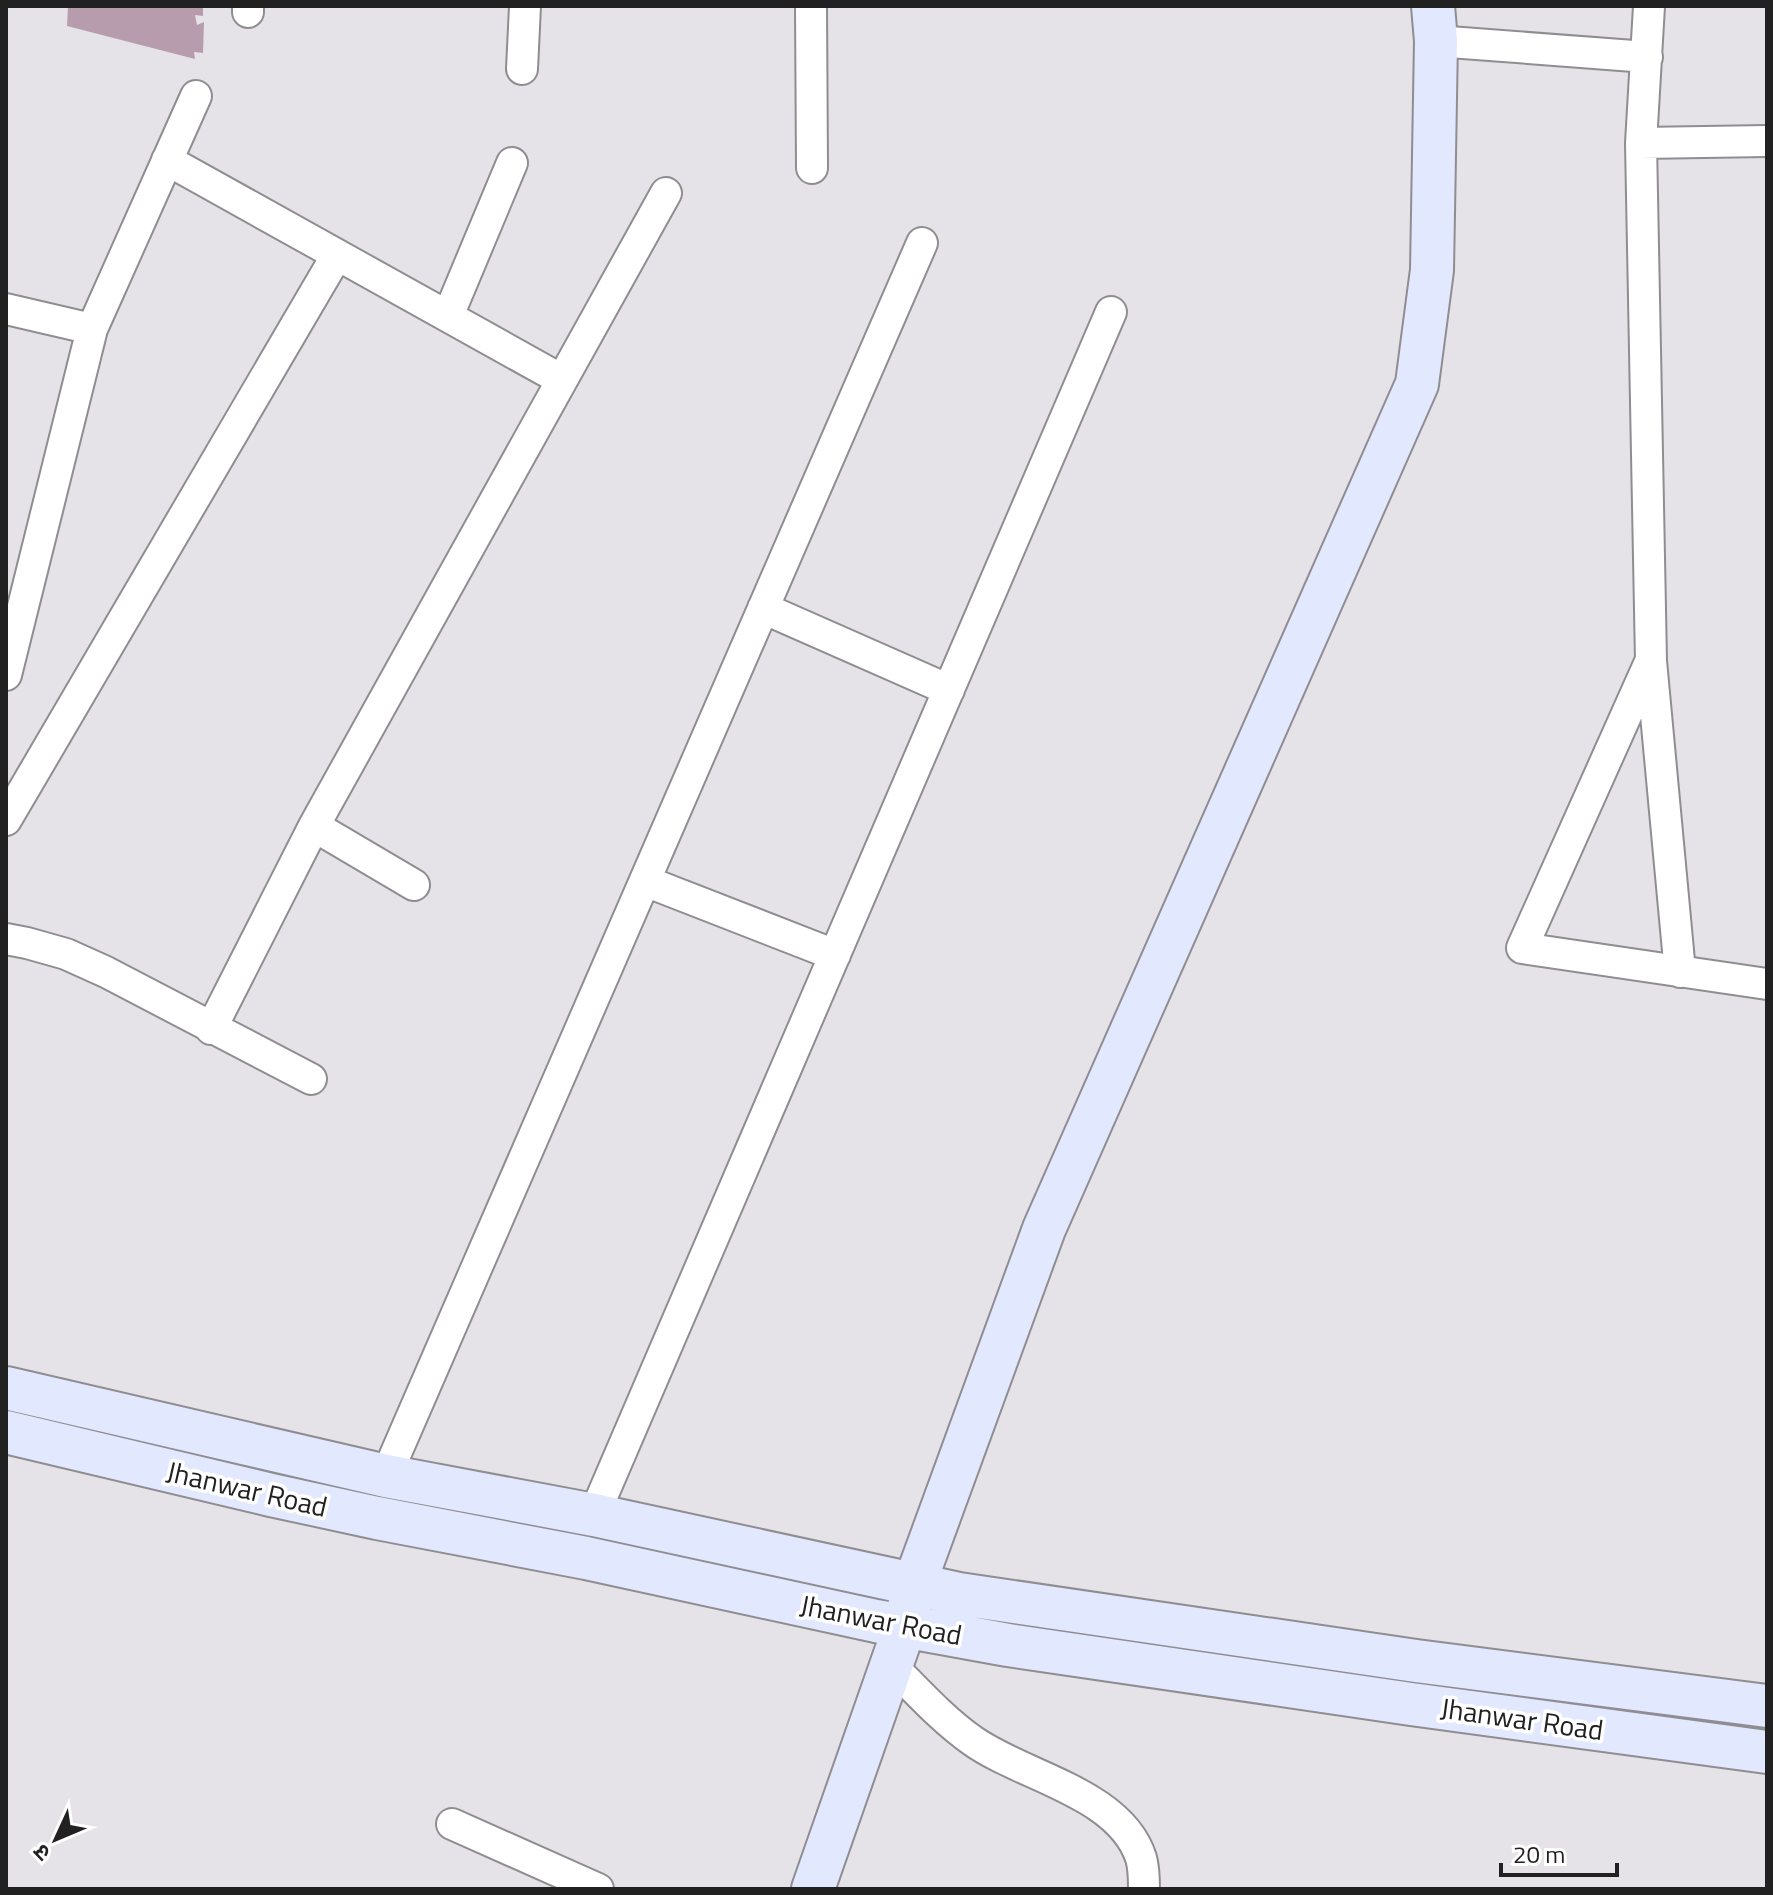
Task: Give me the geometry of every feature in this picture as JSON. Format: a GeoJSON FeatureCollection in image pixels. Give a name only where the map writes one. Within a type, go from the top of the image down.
{"type":"FeatureCollection","features":[{"type":"Feature","properties":{"kind":"street"},"geometry":{"type":"LineString","coordinates":[[522,69],[525,6]]}},
{"type":"Feature","properties":{"kind":"street"},"geometry":{"type":"LineString","coordinates":[[811,6],[812,168]]}},
{"type":"Feature","properties":{"kind":"street"},"geometry":{"type":"LineString","coordinates":[[1649,6],[1641,143],[1651,661],[1680,972]]}},
{"type":"Feature","properties":{"kind":"street"},"geometry":{"type":"LineString","coordinates":[[813,1889],[905,1626],[914,1585],[1044,1229],[1417,384],[1432,270],[1435,24],[1647,57]]}},
{"type":"Feature","properties":{"kind":"street"},"geometry":{"type":"LineString","coordinates":[[6,675],[92,329],[196,96]]}},
{"type":"Feature","properties":{"kind":"street"},"geometry":{"type":"LineString","coordinates":[[1641,143],[1767,141]]}},
{"type":"Feature","properties":{"kind":"street"},"geometry":{"type":"LineString","coordinates":[[167,160],[562,380]]}},
{"type":"Feature","properties":{"kind":"street"},"geometry":{"type":"LineString","coordinates":[[448,316],[512,163]]}},
{"type":"Feature","properties":{"kind":"street"},"geometry":{"type":"LineString","coordinates":[[211,1029],[314,826],[666,193]]}},
{"type":"Feature","properties":{"kind":"street"},"geometry":{"type":"LineString","coordinates":[[386,1476],[922,243]]}},
{"type":"Feature","properties":{"kind":"street"},"geometry":{"type":"LineString","coordinates":[[6,820],[337,255]]}},
{"type":"Feature","properties":{"kind":"street"},"geometry":{"type":"LineString","coordinates":[[6,309],[92,329]]}},
{"type":"Feature","properties":{"kind":"street"},"geometry":{"type":"LineString","coordinates":[[594,1515],[1111,312]]}},
{"type":"Feature","properties":{"kind":"street"},"geometry":{"type":"LineString","coordinates":[[763,608],[949,690]]}},
{"type":"Feature","properties":{"kind":"street"},"geometry":{"type":"LineString","coordinates":[[1651,661],[1522,948],[1767,984]]}},
{"type":"Feature","properties":{"kind":"street"},"geometry":{"type":"LineString","coordinates":[[314,826],[414,885]]}},
{"type":"Feature","properties":{"kind":"street"},"geometry":{"type":"LineString","coordinates":[[645,881],[835,955]]}},
{"type":"Feature","properties":{"kind":"street"},"geometry":{"type":"LineString","coordinates":[[6,939],[66,954],[106,972],[311,1079]]}},
{"type":"Feature","properties":{"kind":"street","name":"Jhanwar Road"},"geometry":{"type":"LineString","coordinates":[[6,1388],[386,1476],[594,1515],[959,1594],[1416,1661],[1767,1706]]}},
{"type":"Feature","properties":{"kind":"street","name":"Jhanwar Road"},"geometry":{"type":"LineString","coordinates":[[6,1432],[377,1518],[586,1558],[876,1621],[1008,1645],[1395,1702],[1767,1752]]}},
{"type":"Feature","properties":{"kind":"street"},"geometry":{"type":"LineString","coordinates":[[891,1665],[973,1741],[1095,1803],[1119,1824],[1133,1839],[1142,1861],[1144,1889]]}},
{"type":"Feature","properties":{"kind":"street"},"geometry":{"type":"LineString","coordinates":[[452,1824],[582,1886]]}},
{"type":"Feature","properties":{"kind":"building"},"geometry":{"type":"Polygon","coordinates":[[[68,6],[203,6],[203,16],[195,15],[197,25],[204,22],[203,53],[194,52],[195,59],[67,26],[68,6]]]}}]}
